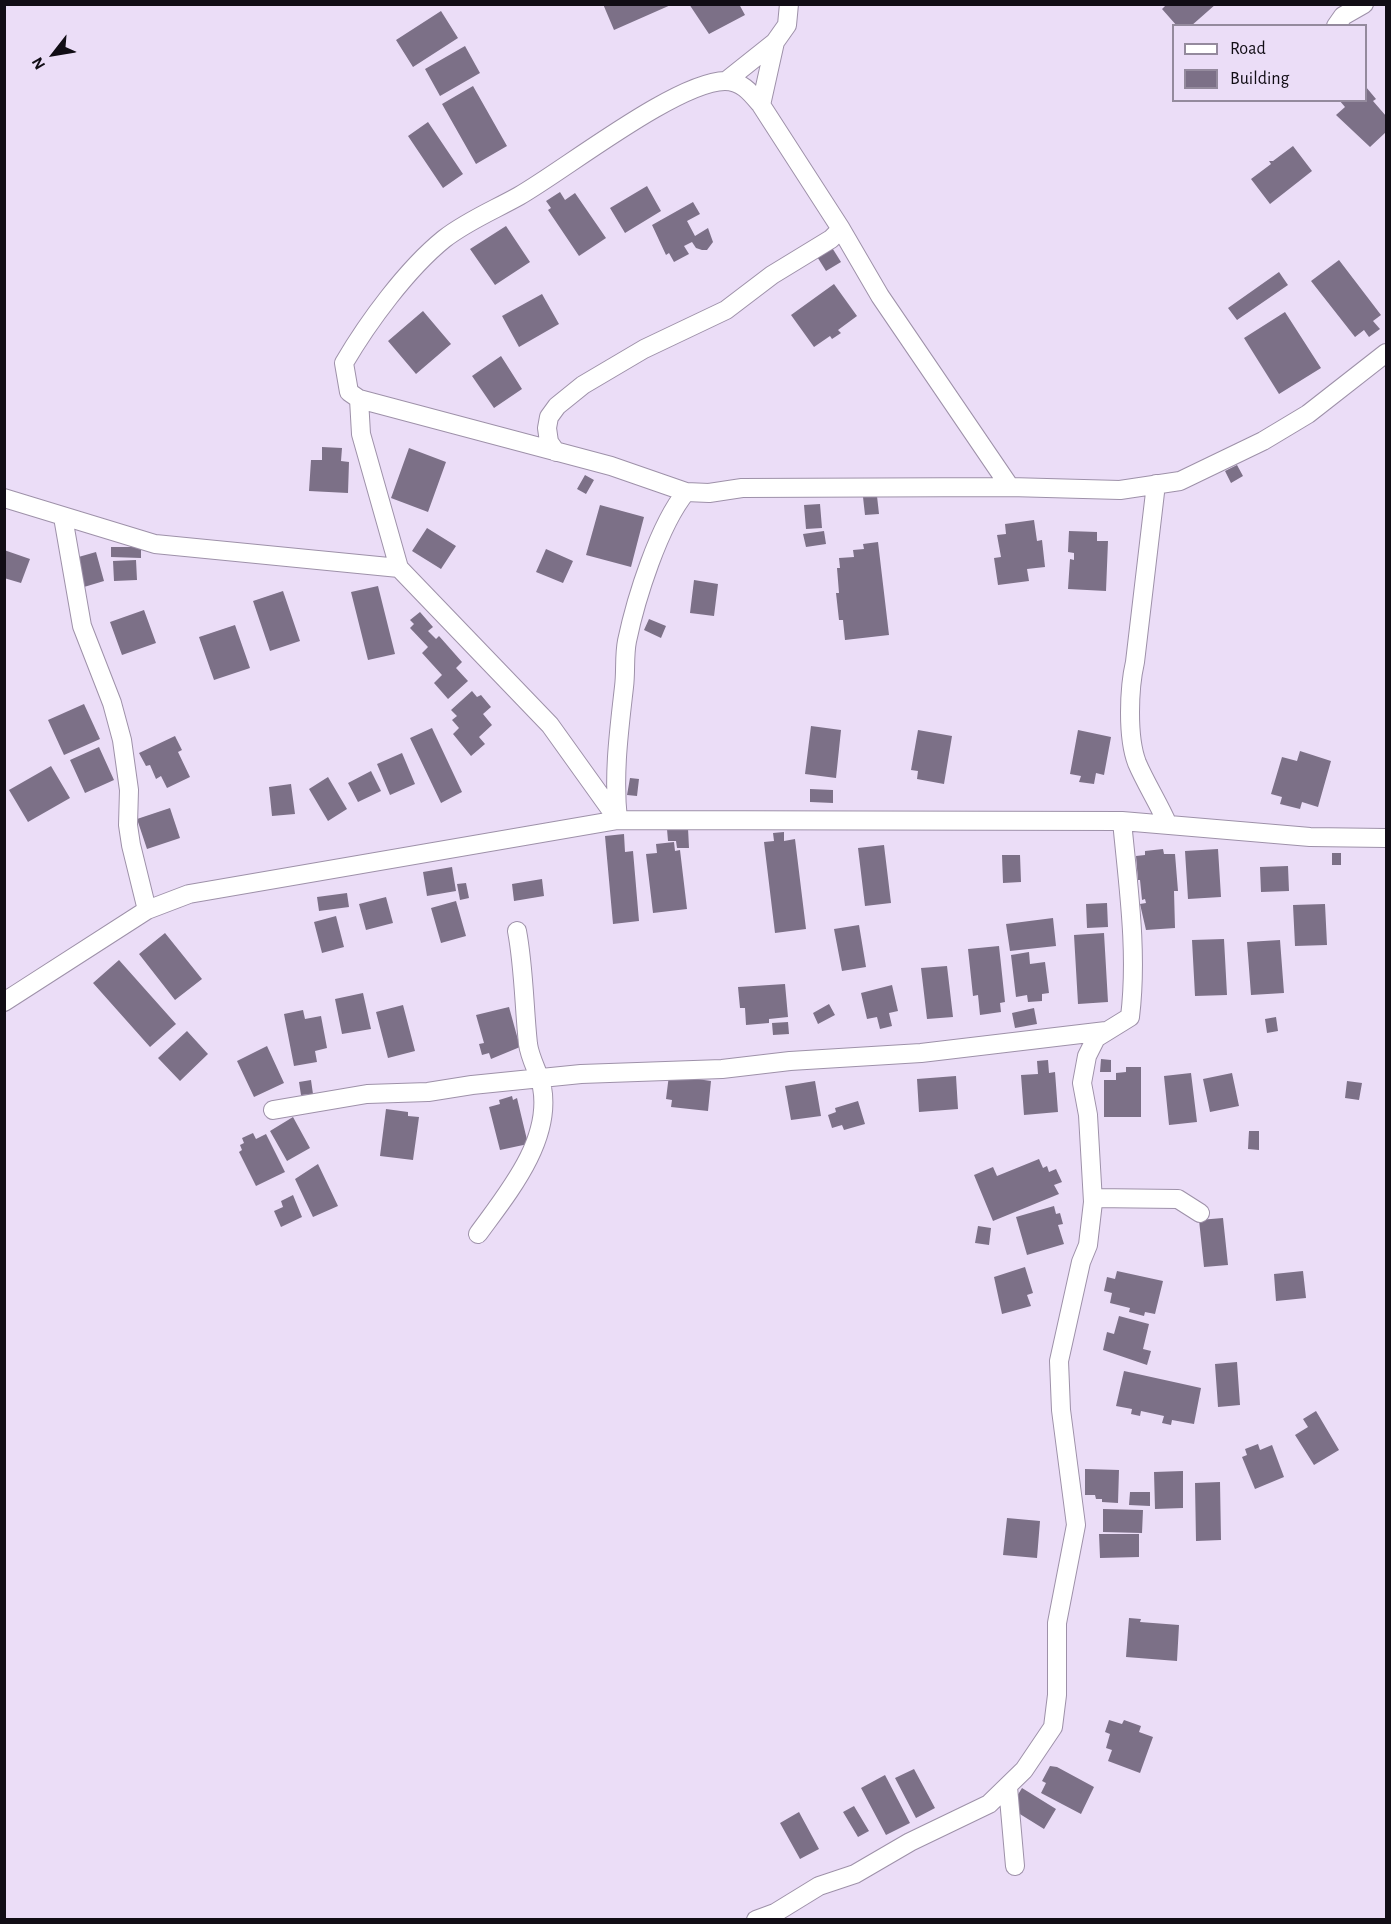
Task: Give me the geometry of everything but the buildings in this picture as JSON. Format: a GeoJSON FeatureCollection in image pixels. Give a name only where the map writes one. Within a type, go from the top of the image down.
{"type":"FeatureCollection","features":[{"type":"Feature","properties":{"kind":"street"},"geometry":{"type":"LineString","coordinates":[[726,81],[775,42],[786,25],[789,4]]}},
{"type":"Feature","properties":{"kind":"street"},"geometry":{"type":"LineString","coordinates":[[1337,24],[1343,16],[1364,4]]}},
{"type":"Feature","properties":{"kind":"street"},"geometry":{"type":"LineString","coordinates":[[760,105],[775,42]]}},
{"type":"Feature","properties":{"kind":"street"},"geometry":{"type":"LineString","coordinates":[[1010,486],[880,296],[841,229],[760,105],[745,86],[726,81],[706,84],[660,105],[519,195],[444,239],[403,282],[357,340],[344,363],[349,392],[359,399],[610,466],[686,492],[709,493],[742,488],[1010,486],[1120,490],[1180,481],[1263,441],[1308,414],[1386,355]]}},
{"type":"Feature","properties":{"kind":"street"},"geometry":{"type":"LineString","coordinates":[[556,452],[549,442],[547,428],[549,417],[557,406],[583,385],[644,349],[726,310],[772,275],[831,239],[841,229]]}},
{"type":"Feature","properties":{"kind":"street"},"geometry":{"type":"LineString","coordinates":[[359,399],[361,434],[399,568],[550,725],[618,820]]}},
{"type":"Feature","properties":{"kind":"street"},"geometry":{"type":"LineString","coordinates":[[1156,484],[1136,662],[1131,681],[1132,744],[1137,763],[1168,825]]}},
{"type":"Feature","properties":{"kind":"street"},"geometry":{"type":"LineString","coordinates":[[618,820],[617,744],[625,680],[626,643],[646,574],[676,504],[686,492]]}},
{"type":"Feature","properties":{"kind":"street"},"geometry":{"type":"LineString","coordinates":[[4,498],[156,544],[399,568]]}},
{"type":"Feature","properties":{"kind":"street"},"geometry":{"type":"LineString","coordinates":[[63,517],[82,626],[112,704],[122,740],[129,790],[129,835],[147,910]]}},
{"type":"Feature","properties":{"kind":"street"},"geometry":{"type":"LineString","coordinates":[[4,1002],[147,910],[189,894],[618,820],[1122,821],[1310,837],[1386,838]]}},
{"type":"Feature","properties":{"kind":"street"},"geometry":{"type":"LineString","coordinates":[[756,1920],[776,1913],[819,1886],[855,1874],[910,1842],[989,1804],[1024,1770],[1053,1727],[1057,1695],[1057,1623],[1076,1526],[1060,1410],[1059,1361],[1081,1262],[1088,1245],[1093,1198],[1088,1115],[1082,1083],[1088,1056],[1096,1038],[1130,1017],[1132,999],[1131,910],[1122,821]]}},
{"type":"Feature","properties":{"kind":"street"},"geometry":{"type":"LineString","coordinates":[[478,1234],[514,1185],[530,1154],[542,1121],[542,1087],[528,1048],[524,964],[517,931]]}},
{"type":"Feature","properties":{"kind":"street"},"geometry":{"type":"LineString","coordinates":[[273,1110],[368,1094],[428,1092],[538,1078],[634,1071],[722,1069],[790,1061],[921,1053],[1108,1031]]}},
{"type":"Feature","properties":{"kind":"street"},"geometry":{"type":"LineString","coordinates":[[1093,1198],[1171,1198],[1192,1206],[1200,1213]]}},
{"type":"Feature","properties":{"kind":"street"},"geometry":{"type":"LineString","coordinates":[[1008,1787],[1015,1866]]}}]}
